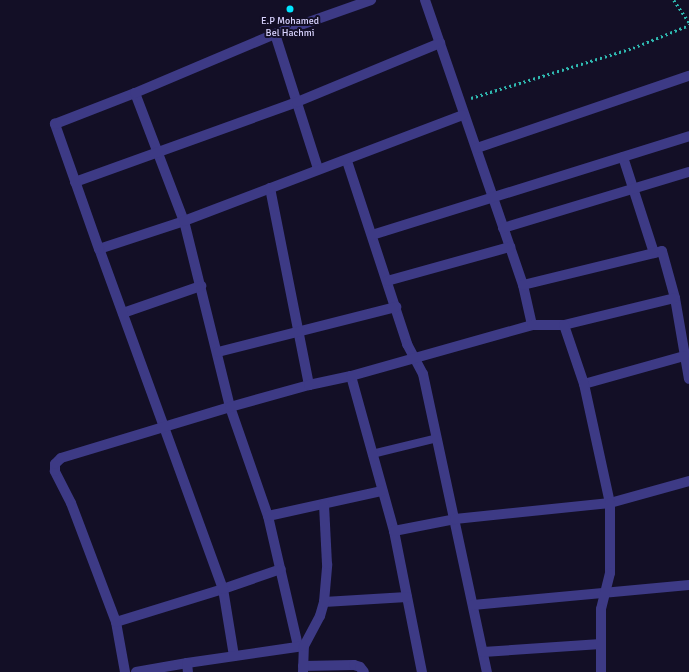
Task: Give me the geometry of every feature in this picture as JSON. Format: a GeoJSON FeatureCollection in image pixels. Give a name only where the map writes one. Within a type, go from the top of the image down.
{"type":"FeatureCollection","features":[{"type":"Feature","properties":{"kind":"street"},"geometry":{"type":"LineString","coordinates":[[234,656],[223,589],[55,126],[56,122],[135,93],[275,34],[371,0]]}},
{"type":"Feature","properties":{"kind":"street"},"geometry":{"type":"LineString","coordinates":[[425,0],[463,115],[476,148],[523,285],[532,324]]}},
{"type":"Feature","properties":{"kind":"street"},"geometry":{"type":"LineString","coordinates":[[275,34],[318,169]]}},
{"type":"Feature","properties":{"kind":"street"},"geometry":{"type":"LineString","coordinates":[[75,182],[297,102],[440,43]]}},
{"type":"Feature","properties":{"kind":"street"},"geometry":{"type":"LineString","coordinates":[[476,148],[689,76]]}},
{"type":"Feature","properties":{"kind":"street"},"geometry":{"type":"LineString","coordinates":[[135,93],[184,221],[218,352],[230,407],[268,516],[301,646],[303,669],[354,664],[360,667],[364,672]]}},
{"type":"Feature","properties":{"kind":"street"},"geometry":{"type":"LineString","coordinates":[[99,249],[184,221],[318,169],[347,161],[463,115]]}},
{"type":"Feature","properties":{"kind":"street"},"geometry":{"type":"LineString","coordinates":[[372,235],[689,136]]}},
{"type":"Feature","properties":{"kind":"street"},"geometry":{"type":"LineString","coordinates":[[623,157],[635,189],[654,253]]}},
{"type":"Feature","properties":{"kind":"street"},"geometry":{"type":"LineString","coordinates":[[347,161],[407,344],[416,358],[423,374],[487,672]]}},
{"type":"Feature","properties":{"kind":"street"},"geometry":{"type":"LineString","coordinates":[[503,228],[689,172]]}},
{"type":"Feature","properties":{"kind":"street"},"geometry":{"type":"LineString","coordinates":[[270,188],[300,332],[309,385]]}},
{"type":"Feature","properties":{"kind":"street"},"geometry":{"type":"LineString","coordinates":[[387,281],[510,247]]}},
{"type":"Feature","properties":{"kind":"street"},"geometry":{"type":"LineString","coordinates":[[523,285],[663,252],[675,298],[689,379]]}},
{"type":"Feature","properties":{"kind":"street"},"geometry":{"type":"LineString","coordinates":[[123,313],[201,286]]}},
{"type":"Feature","properties":{"kind":"street"},"geometry":{"type":"LineString","coordinates":[[125,672],[116,622],[71,503],[55,471],[55,464],[61,458],[230,407],[309,385],[351,376],[532,324],[564,325],[675,298]]}},
{"type":"Feature","properties":{"kind":"street"},"geometry":{"type":"LineString","coordinates":[[218,352],[396,307]]}},
{"type":"Feature","properties":{"kind":"street"},"geometry":{"type":"LineString","coordinates":[[564,325],[584,384],[610,502],[610,573],[601,608],[601,672]]}},
{"type":"Feature","properties":{"kind":"street"},"geometry":{"type":"LineString","coordinates":[[584,384],[684,356]]}},
{"type":"Feature","properties":{"kind":"street"},"geometry":{"type":"LineString","coordinates":[[351,376],[394,531],[422,672]]}},
{"type":"Feature","properties":{"kind":"street"},"geometry":{"type":"LineString","coordinates":[[394,531],[455,519],[610,502],[689,481]]}},
{"type":"Feature","properties":{"kind":"street"},"geometry":{"type":"LineString","coordinates":[[268,516],[382,491]]}},
{"type":"Feature","properties":{"kind":"street"},"geometry":{"type":"LineString","coordinates":[[136,672],[188,667],[234,656],[301,646],[320,616],[324,602],[327,558],[324,504]]}},
{"type":"Feature","properties":{"kind":"street"},"geometry":{"type":"LineString","coordinates":[[116,622],[223,589],[281,569]]}},
{"type":"Feature","properties":{"kind":"street"},"geometry":{"type":"LineString","coordinates":[[473,605],[689,585]]}},
{"type":"Feature","properties":{"kind":"street"},"geometry":{"type":"LineString","coordinates":[[324,602],[407,597]]}},
{"type":"Feature","properties":{"kind":"street"},"geometry":{"type":"LineString","coordinates":[[483,652],[601,644]]}},
{"type":"Feature","properties":{"kind":"lane"},"geometry":{"type":"LineString","coordinates":[[372,454],[437,438]]}},
{"type":"Feature","properties":{"kind":"path"},"geometry":{"type":"LineString","coordinates":[[459,102],[633,48],[689,23],[674,0]]}},
{"type":"Feature","properties":{"kind":"place","name":"E.P Mohamed Bel Hachmi"},"geometry":{"type":"Point","coordinates":[290,9]}}]}
